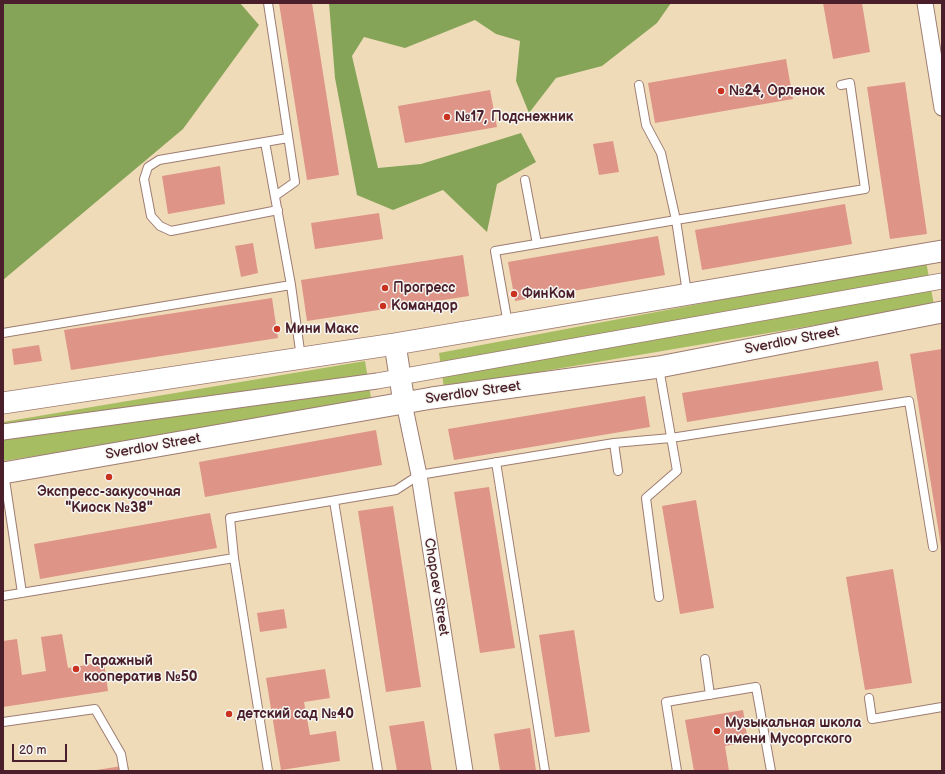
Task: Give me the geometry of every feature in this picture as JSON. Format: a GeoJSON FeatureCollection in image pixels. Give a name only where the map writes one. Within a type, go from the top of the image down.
{"type":"FeatureCollection","features":[{"type":"Feature","properties":{"kind":"street"},"geometry":{"type":"LineString","coordinates":[[925,3],[942,108]]}},
{"type":"Feature","properties":{"kind":"street"},"geometry":{"type":"LineString","coordinates":[[3,403],[395,344],[942,251]]}},
{"type":"Feature","properties":{"kind":"street"},"geometry":{"type":"LineString","coordinates":[[3,432],[399,377],[942,280]]}},
{"type":"Feature","properties":{"kind":"street","name":"Sverdlov Street"},"geometry":{"type":"LineString","coordinates":[[3,473],[404,403],[659,367],[942,312]]}},
{"type":"Feature","properties":{"kind":"street"},"geometry":{"type":"LineString","coordinates":[[395,344],[404,403]]}},
{"type":"Feature","properties":{"kind":"street","name":"Chapaev Street"},"geometry":{"type":"LineString","coordinates":[[404,403],[419,475],[465,771]]}},
{"type":"Feature","properties":{"kind":"lane"},"geometry":{"type":"LineString","coordinates":[[268,3],[295,182],[276,196]]}},
{"type":"Feature","properties":{"kind":"lane"},"geometry":{"type":"LineString","coordinates":[[508,324],[495,251],[865,189],[850,84],[841,85]]}},
{"type":"Feature","properties":{"kind":"lane"},"geometry":{"type":"LineString","coordinates":[[639,85],[646,125],[662,153],[676,220],[687,294]]}},
{"type":"Feature","properties":{"kind":"lane"},"geometry":{"type":"LineString","coordinates":[[278,210],[171,231],[160,226],[151,216],[144,179],[148,167],[159,160],[288,138]]}},
{"type":"Feature","properties":{"kind":"lane"},"geometry":{"type":"LineString","coordinates":[[265,142],[291,285],[301,358]]}},
{"type":"Feature","properties":{"kind":"lane"},"geometry":{"type":"LineString","coordinates":[[525,180],[537,244]]}},
{"type":"Feature","properties":{"kind":"lane"},"geometry":{"type":"LineString","coordinates":[[3,333],[291,285]]}},
{"type":"Feature","properties":{"kind":"lane"},"geometry":{"type":"LineString","coordinates":[[659,367],[676,471],[646,498],[659,597]]}},
{"type":"Feature","properties":{"kind":"lane"},"geometry":{"type":"LineString","coordinates":[[268,771],[234,558],[230,518],[396,490],[419,475],[614,443],[671,438],[909,402],[933,547]]}},
{"type":"Feature","properties":{"kind":"lane"},"geometry":{"type":"LineString","coordinates":[[614,443],[618,471]]}},
{"type":"Feature","properties":{"kind":"lane"},"geometry":{"type":"LineString","coordinates":[[496,462],[545,771]]}},
{"type":"Feature","properties":{"kind":"lane"},"geometry":{"type":"LineString","coordinates":[[3,473],[22,593]]}},
{"type":"Feature","properties":{"kind":"lane"},"geometry":{"type":"LineString","coordinates":[[334,501],[378,771]]}},
{"type":"Feature","properties":{"kind":"lane"},"geometry":{"type":"LineString","coordinates":[[3,596],[234,558]]}},
{"type":"Feature","properties":{"kind":"lane"},"geometry":{"type":"LineString","coordinates":[[705,659],[710,695]]}},
{"type":"Feature","properties":{"kind":"lane"},"geometry":{"type":"LineString","coordinates":[[677,771],[666,702],[756,687],[770,771]]}},
{"type":"Feature","properties":{"kind":"lane"},"geometry":{"type":"LineString","coordinates":[[869,698],[872,719],[942,707]]}},
{"type":"Feature","properties":{"kind":"lane"},"geometry":{"type":"LineString","coordinates":[[3,722],[95,709],[121,754],[124,771]]}},
{"type":"Feature","properties":{"kind":"green space"},"geometry":{"type":"Polygon","coordinates":[[[3,3],[240,3],[259,25],[183,129],[3,280],[3,3]]]}},
{"type":"Feature","properties":{"kind":"green space"},"geometry":{"type":"Polygon","coordinates":[[[329,3],[671,3],[657,23],[602,66],[556,78],[529,113],[516,81],[520,41],[496,34],[475,20],[405,48],[364,37],[352,56],[378,168],[421,164],[521,133],[536,162],[497,184],[487,232],[443,190],[393,210],[357,195],[335,78],[329,3]]]}},
{"type":"Feature","properties":{"kind":"green space"},"geometry":{"type":"Polygon","coordinates":[[[926,261],[934,305],[444,388],[439,353],[926,261]]]}},
{"type":"Feature","properties":{"kind":"green space"},"geometry":{"type":"Polygon","coordinates":[[[365,361],[372,404],[3,461],[3,422],[365,361]]]}},
{"type":"Feature","properties":{"kind":"building"},"geometry":{"type":"Polygon","coordinates":[[[279,3],[312,3],[339,175],[307,180],[279,3]]]}},
{"type":"Feature","properties":{"kind":"building"},"geometry":{"type":"Polygon","coordinates":[[[823,3],[862,3],[870,52],[833,59],[823,3]]]}},
{"type":"Feature","properties":{"kind":"building","name":"№24, Орленок"},"geometry":{"type":"Polygon","coordinates":[[[786,59],[793,99],[655,123],[648,83],[786,59]]]}},
{"type":"Feature","properties":{"kind":"building"},"geometry":{"type":"Polygon","coordinates":[[[905,82],[927,234],[890,239],[867,87],[905,82]]]}},
{"type":"Feature","properties":{"kind":"building","name":"№17, Подснежник"},"geometry":{"type":"Polygon","coordinates":[[[490,90],[497,127],[405,143],[398,106],[490,90]]]}},
{"type":"Feature","properties":{"kind":"building"},"geometry":{"type":"Polygon","coordinates":[[[613,141],[619,172],[599,175],[593,144],[613,141]]]}},
{"type":"Feature","properties":{"kind":"building"},"geometry":{"type":"Polygon","coordinates":[[[220,166],[225,204],[168,214],[162,176],[220,166]]]}},
{"type":"Feature","properties":{"kind":"building"},"geometry":{"type":"Polygon","coordinates":[[[845,204],[852,244],[702,270],[695,230],[845,204]]]}},
{"type":"Feature","properties":{"kind":"building"},"geometry":{"type":"Polygon","coordinates":[[[379,213],[383,239],[315,249],[311,223],[379,213]]]}},
{"type":"Feature","properties":{"kind":"building"},"geometry":{"type":"Polygon","coordinates":[[[658,236],[665,275],[515,301],[508,262],[658,236]]]}},
{"type":"Feature","properties":{"kind":"building"},"geometry":{"type":"Polygon","coordinates":[[[253,243],[258,273],[241,277],[235,246],[253,243]]]}},
{"type":"Feature","properties":{"kind":"building","name":"Прогресс"},"geometry":{"type":"Polygon","coordinates":[[[463,255],[469,296],[307,321],[301,280],[463,255]]]}},
{"type":"Feature","properties":{"kind":"building"},"geometry":{"type":"Polygon","coordinates":[[[272,298],[278,338],[71,370],[64,330],[272,298]]]}},
{"type":"Feature","properties":{"kind":"building"},"geometry":{"type":"Polygon","coordinates":[[[39,345],[42,361],[14,365],[12,349],[39,345]]]}},
{"type":"Feature","properties":{"kind":"building"},"geometry":{"type":"Polygon","coordinates":[[[942,349],[942,546],[941,546],[910,354],[942,349]]]}},
{"type":"Feature","properties":{"kind":"building"},"geometry":{"type":"Polygon","coordinates":[[[878,361],[883,390],[687,422],[682,393],[878,361]]]}},
{"type":"Feature","properties":{"kind":"building"},"geometry":{"type":"Polygon","coordinates":[[[645,396],[650,427],[454,460],[448,429],[645,396]]]}},
{"type":"Feature","properties":{"kind":"building"},"geometry":{"type":"Polygon","coordinates":[[[376,430],[382,465],[205,497],[199,462],[376,430]]]}},
{"type":"Feature","properties":{"kind":"building"},"geometry":{"type":"Polygon","coordinates":[[[489,487],[515,648],[480,653],[454,492],[489,487]]]}},
{"type":"Feature","properties":{"kind":"building"},"geometry":{"type":"Polygon","coordinates":[[[696,500],[714,608],[680,614],[662,506],[696,500]]]}},
{"type":"Feature","properties":{"kind":"building"},"geometry":{"type":"Polygon","coordinates":[[[393,506],[421,687],[386,692],[358,511],[393,506]]]}},
{"type":"Feature","properties":{"kind":"building"},"geometry":{"type":"Polygon","coordinates":[[[210,513],[217,548],[40,579],[34,544],[210,513]]]}},
{"type":"Feature","properties":{"kind":"building"},"geometry":{"type":"Polygon","coordinates":[[[893,569],[912,683],[865,690],[846,577],[893,569]]]}},
{"type":"Feature","properties":{"kind":"building"},"geometry":{"type":"Polygon","coordinates":[[[284,609],[287,628],[260,632],[257,613],[284,609]]]}},
{"type":"Feature","properties":{"kind":"building"},"geometry":{"type":"Polygon","coordinates":[[[574,630],[590,732],[555,737],[539,635],[574,630]]]}},
{"type":"Feature","properties":{"kind":"building","name":"Гаражный кооператив №50"},"geometry":{"type":"Polygon","coordinates":[[[62,634],[68,668],[104,662],[108,691],[3,707],[3,641],[17,639],[22,675],[46,671],[41,637],[62,634]]]}},
{"type":"Feature","properties":{"kind":"building"},"geometry":{"type":"Polygon","coordinates":[[[325,669],[330,698],[304,702],[310,735],[336,731],[340,761],[281,770],[266,678],[325,669]]]}},
{"type":"Feature","properties":{"kind":"building","name":"Музыкальная школа имени Мусоргского"},"geometry":{"type":"Polygon","coordinates":[[[743,710],[748,742],[725,746],[729,771],[694,771],[685,720],[743,710]]]}},
{"type":"Feature","properties":{"kind":"building"},"geometry":{"type":"Polygon","coordinates":[[[424,721],[432,771],[397,771],[389,726],[424,721]]]}},
{"type":"Feature","properties":{"kind":"building"},"geometry":{"type":"Polygon","coordinates":[[[530,728],[536,771],[500,771],[494,734],[530,728]]]}},
{"type":"Feature","properties":{"kind":"building"},"geometry":{"type":"Polygon","coordinates":[[[128,765],[129,771],[97,771],[97,770],[128,765]]]}},
{"type":"Feature","properties":{"kind":"place","name":"№24, Орленок"},"geometry":{"type":"Point","coordinates":[721,91]}},
{"type":"Feature","properties":{"kind":"place","name":"№17, Подснежник"},"geometry":{"type":"Point","coordinates":[447,117]}},
{"type":"Feature","properties":{"kind":"place","name":"Прогресс"},"geometry":{"type":"Point","coordinates":[385,288]}},
{"type":"Feature","properties":{"kind":"place","name":"ФинКом"},"geometry":{"type":"Point","coordinates":[514,294]}},
{"type":"Feature","properties":{"kind":"place","name":"Командор"},"geometry":{"type":"Point","coordinates":[383,306]}},
{"type":"Feature","properties":{"kind":"place","name":"Мини Макс"},"geometry":{"type":"Point","coordinates":[277,329]}},
{"type":"Feature","properties":{"kind":"place","name":"Экспресс-закусочная \"Киоск №38\""},"geometry":{"type":"Point","coordinates":[109,477]}},
{"type":"Feature","properties":{"kind":"place","name":"Гаражный кооператив №50"},"geometry":{"type":"Point","coordinates":[76,669]}},
{"type":"Feature","properties":{"kind":"place","name":"детский сад №40"},"geometry":{"type":"Point","coordinates":[229,714]}},
{"type":"Feature","properties":{"kind":"place","name":"Музыкальная школа имени Мусоргского"},"geometry":{"type":"Point","coordinates":[717,731]}}]}
